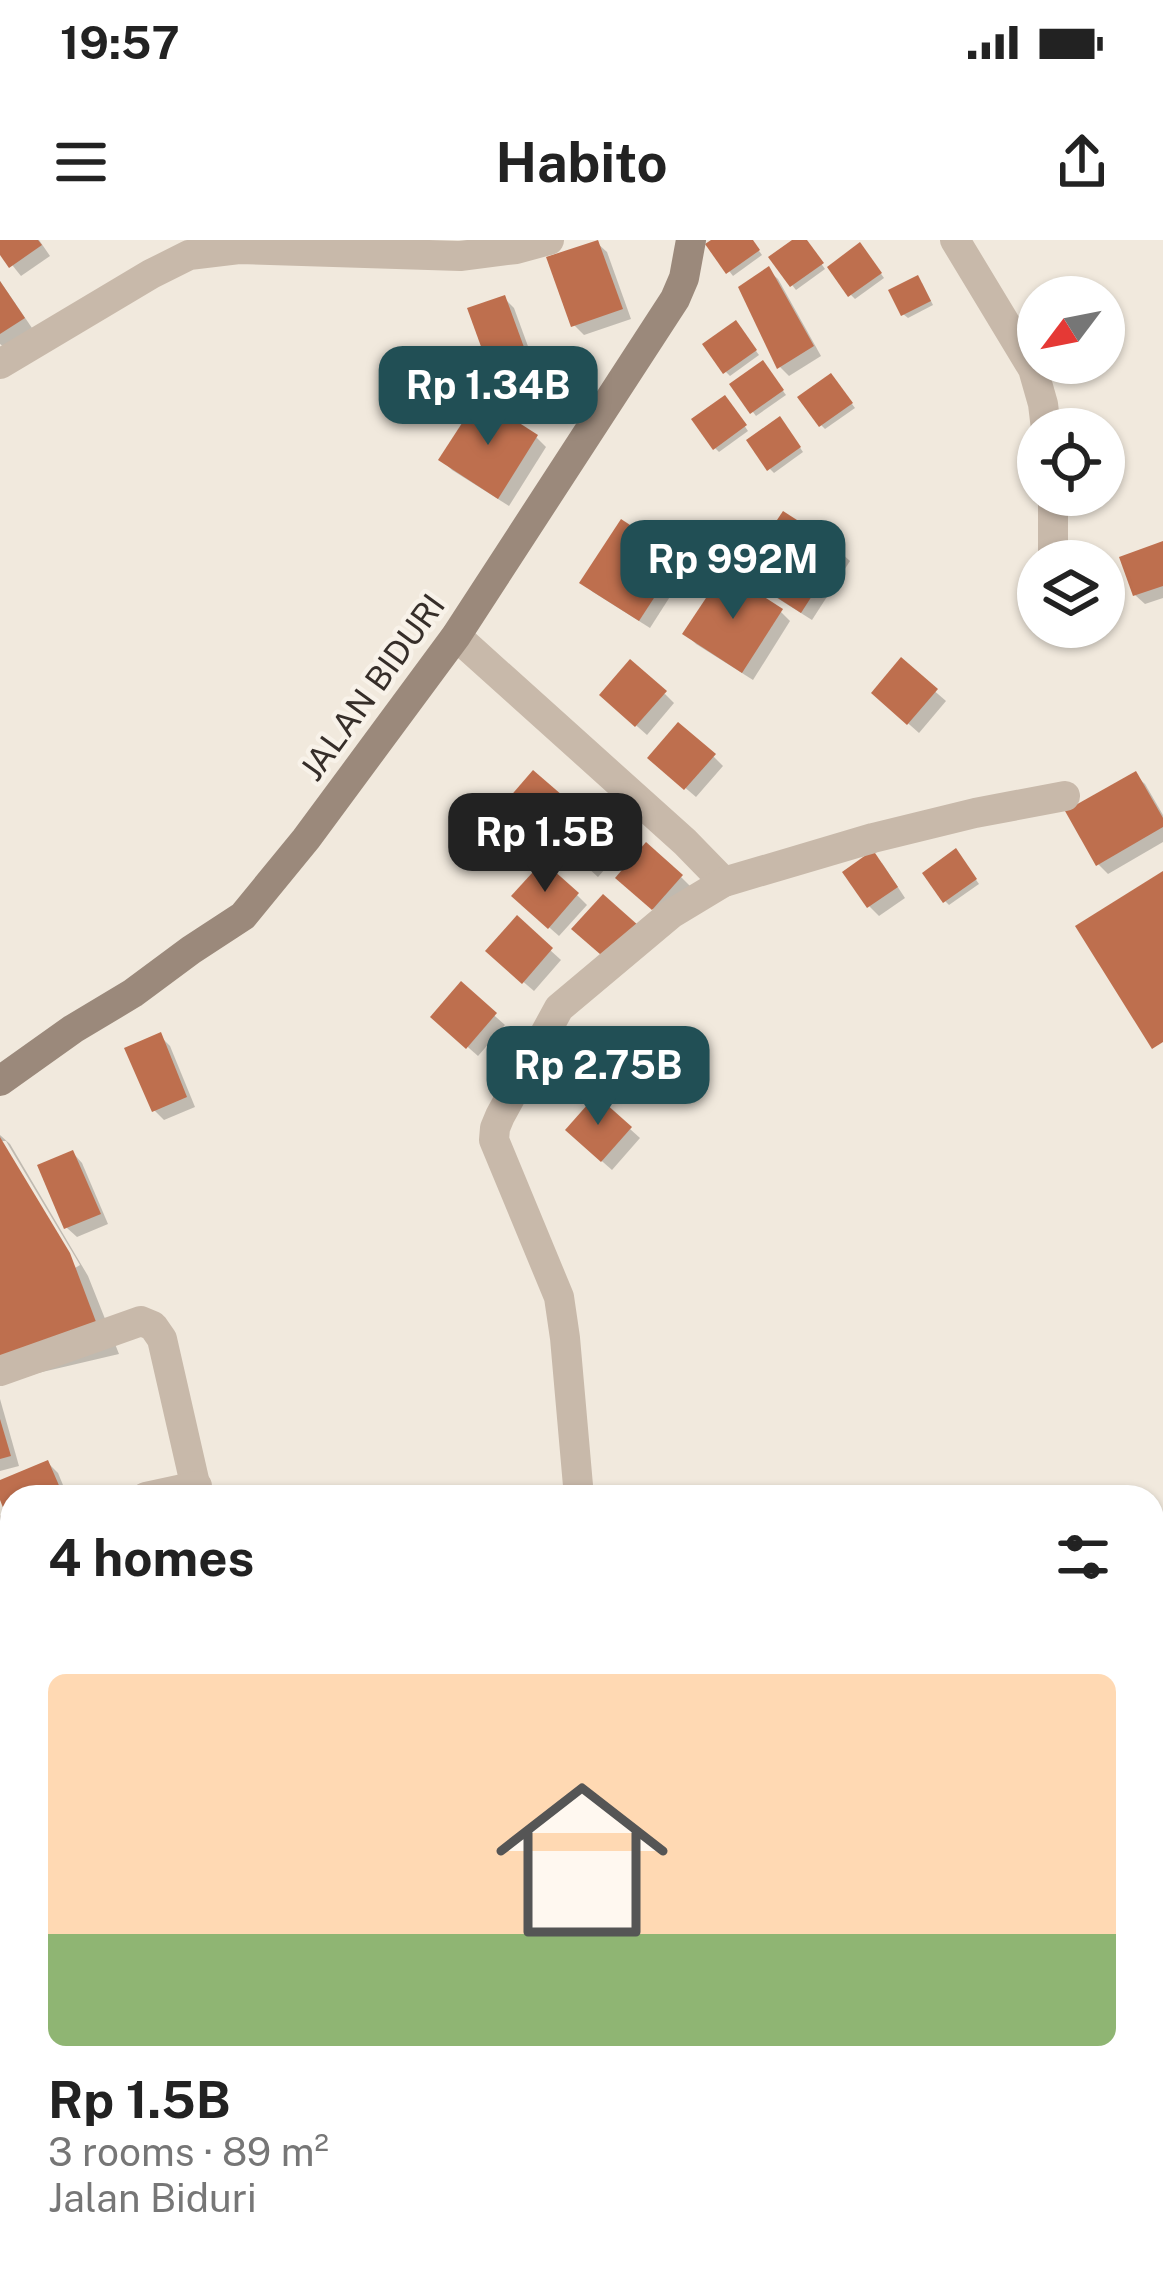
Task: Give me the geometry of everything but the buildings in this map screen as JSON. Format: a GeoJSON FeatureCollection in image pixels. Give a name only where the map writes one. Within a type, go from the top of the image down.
{"type":"FeatureCollection","features":[{"type":"Feature","properties":{"kind":"street"},"geometry":{"type":"LineString","coordinates":[[0,364],[151,274],[189,255],[234,244],[460,256],[549,240]]}},
{"type":"Feature","properties":{"kind":"street","name":"JALAN BIDURI"},"geometry":{"type":"LineString","coordinates":[[0,1081],[243,916],[456,636],[675,299],[691,240]]}},
{"type":"Feature","properties":{"kind":"street"},"geometry":{"type":"LineString","coordinates":[[955,240],[1033,369],[1043,408]]}},
{"type":"Feature","properties":{"kind":"street"},"geometry":{"type":"LineString","coordinates":[[456,636],[724,882]]}},
{"type":"Feature","properties":{"kind":"street"},"geometry":{"type":"LineString","coordinates":[[578,1485],[559,1297],[498,1153],[495,1128],[559,1008],[671,914],[724,882],[873,838],[1065,796]]}},
{"type":"Feature","properties":{"kind":"street"},"geometry":{"type":"LineString","coordinates":[[0,1371],[141,1321],[153,1326],[169,1363],[196,1485]]}}]}
